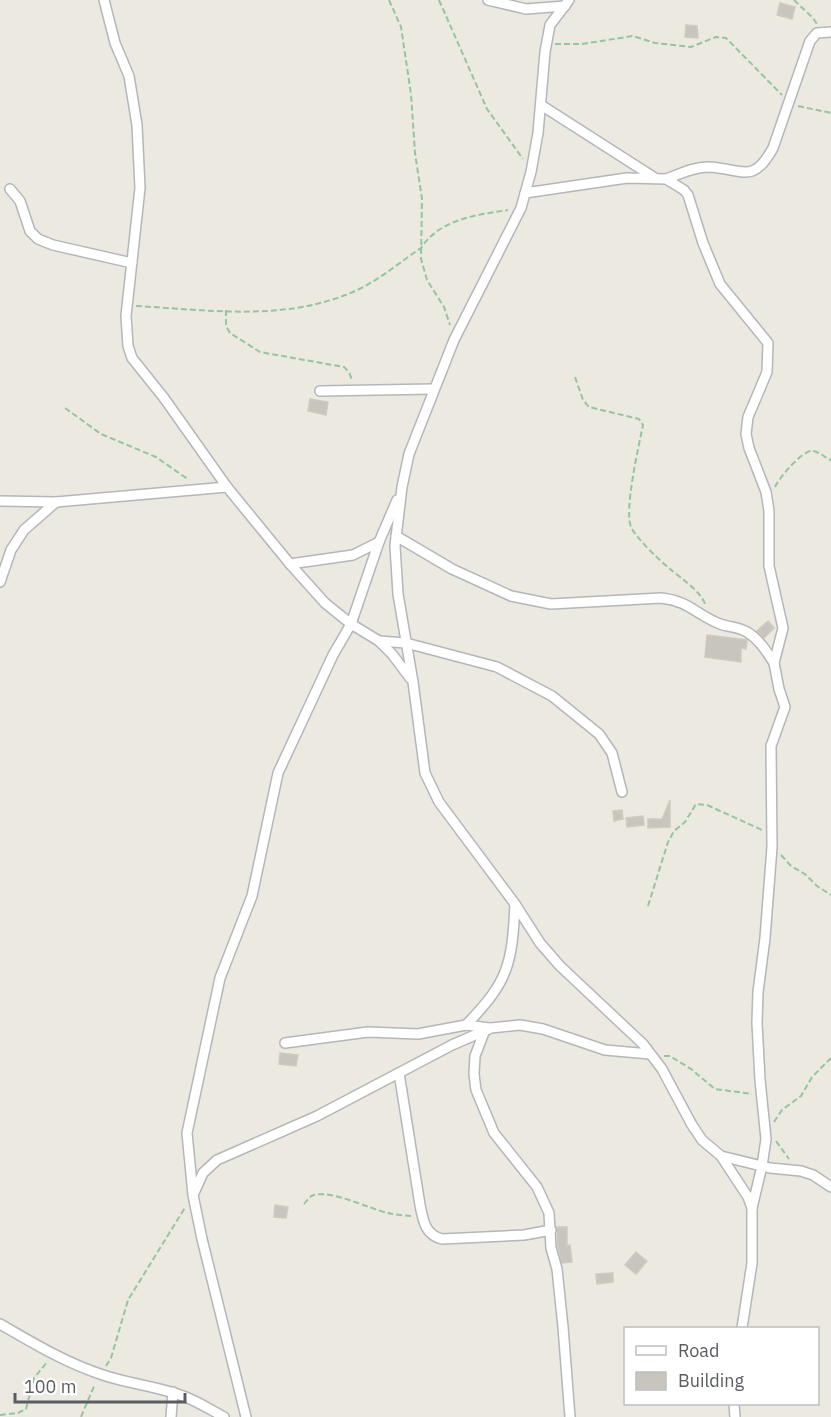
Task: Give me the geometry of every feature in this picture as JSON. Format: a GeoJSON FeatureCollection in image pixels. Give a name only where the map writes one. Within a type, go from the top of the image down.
{"type":"FeatureCollection","features":[{"type":"Feature","properties":{"kind":"street"},"geometry":{"type":"LineString","coordinates":[[104,0],[115,44],[129,76],[137,125],[140,188],[126,335],[132,358],[164,398],[227,487],[290,564],[325,603],[351,624],[379,641],[403,666],[414,682]]}},
{"type":"Feature","properties":{"kind":"street"},"geometry":{"type":"LineString","coordinates":[[488,0],[526,9],[567,3]]}},
{"type":"Feature","properties":{"kind":"street"},"geometry":{"type":"LineString","coordinates":[[567,3],[551,22],[546,44],[541,105],[531,172],[521,208],[454,340],[433,389],[409,454],[402,487],[396,536],[398,594],[414,682],[425,773],[439,801],[515,904],[540,943],[560,966],[643,1044],[662,1069],[692,1125],[702,1140],[721,1156],[748,1197],[752,1208]]}},
{"type":"Feature","properties":{"kind":"street"},"geometry":{"type":"LineString","coordinates":[[525,193],[603,180],[666,179],[705,167],[740,172],[757,169],[766,161],[773,148],[810,41],[816,33],[826,31]]}},
{"type":"Feature","properties":{"kind":"street"},"geometry":{"type":"LineString","coordinates":[[541,105],[655,178]]}},
{"type":"Feature","properties":{"kind":"street"},"geometry":{"type":"LineString","coordinates":[[666,179],[688,195],[703,243],[720,284],[768,343],[767,372],[748,417],[746,434],[766,492],[770,511],[769,566],[783,632],[774,663]]}},
{"type":"Feature","properties":{"kind":"street"},"geometry":{"type":"LineString","coordinates":[[10,189],[20,201],[30,231],[38,240],[132,263]]}},
{"type":"Feature","properties":{"kind":"street"},"geometry":{"type":"LineString","coordinates":[[320,392],[433,389]]}},
{"type":"Feature","properties":{"kind":"street"},"geometry":{"type":"LineString","coordinates":[[0,501],[56,502],[227,487]]}},
{"type":"Feature","properties":{"kind":"street"},"geometry":{"type":"LineString","coordinates":[[246,1417],[193,1195],[187,1133],[220,978],[252,896],[278,773],[333,656],[351,624],[379,542],[402,487]]}},
{"type":"Feature","properties":{"kind":"street"},"geometry":{"type":"LineString","coordinates":[[0,582],[11,550],[24,530],[56,502]]}},
{"type":"Feature","properties":{"kind":"street"},"geometry":{"type":"LineString","coordinates":[[396,536],[452,569],[511,596],[551,604],[668,599],[692,607],[719,624],[749,633],[774,663],[785,707],[771,746],[772,843],[765,938],[758,992],[757,1023],[766,1139],[752,1208],[752,1263],[742,1327]]}},
{"type":"Feature","properties":{"kind":"street"},"geometry":{"type":"LineString","coordinates":[[290,564],[353,555],[379,542]]}},
{"type":"Feature","properties":{"kind":"street"},"geometry":{"type":"LineString","coordinates":[[379,641],[406,643],[497,667],[552,696],[599,734],[612,753],[622,792]]}},
{"type":"Feature","properties":{"kind":"street"},"geometry":{"type":"LineString","coordinates":[[466,1025],[502,981],[510,961],[513,945],[515,904]]}},
{"type":"Feature","properties":{"kind":"street"},"geometry":{"type":"LineString","coordinates":[[285,1043],[368,1032],[424,1034],[466,1025],[488,1029]]}},
{"type":"Feature","properties":{"kind":"street"},"geometry":{"type":"LineString","coordinates":[[193,1195],[203,1173],[217,1160],[316,1116],[452,1045],[488,1029],[520,1025],[543,1029],[605,1050],[650,1054]]}},
{"type":"Feature","properties":{"kind":"street"},"geometry":{"type":"LineString","coordinates":[[488,1029],[475,1056],[476,1090],[494,1133],[537,1187],[549,1213],[551,1248],[557,1269],[563,1327],[570,1417]]}},
{"type":"Feature","properties":{"kind":"street"},"geometry":{"type":"LineString","coordinates":[[399,1073],[423,1218],[428,1230],[442,1239],[524,1235],[551,1230]]}},
{"type":"Feature","properties":{"kind":"street"},"geometry":{"type":"LineString","coordinates":[[721,1156],[762,1166],[801,1171],[831,1186]]}},
{"type":"Feature","properties":{"kind":"street"},"geometry":{"type":"LineString","coordinates":[[0,1324],[55,1355],[101,1374],[173,1392],[224,1417]]}},
{"type":"Feature","properties":{"kind":"street"},"geometry":{"type":"LineString","coordinates":[[171,1417],[173,1392]]}},
{"type":"Feature","properties":{"kind":"path"},"geometry":{"type":"LineString","coordinates":[[389,0],[401,27],[411,94],[415,153],[422,199],[421,248],[424,272],[444,307],[454,340]]}},
{"type":"Feature","properties":{"kind":"path"},"geometry":{"type":"LineString","coordinates":[[440,0],[487,109],[514,144],[531,172]]}},
{"type":"Feature","properties":{"kind":"path"},"geometry":{"type":"LineString","coordinates":[[794,0],[826,31]]}},
{"type":"Feature","properties":{"kind":"path"},"geometry":{"type":"LineString","coordinates":[[546,44],[582,44],[633,36],[655,43],[691,47],[716,37],[722,37],[726,38],[789,103],[831,113]]}},
{"type":"Feature","properties":{"kind":"path"},"geometry":{"type":"LineString","coordinates":[[127,306],[262,312],[280,311],[332,300],[357,290],[421,248],[427,239],[467,216],[521,208]]}},
{"type":"Feature","properties":{"kind":"path"},"geometry":{"type":"LineString","coordinates":[[226,310],[226,326],[230,333],[260,352],[344,367],[349,372],[356,391]]}},
{"type":"Feature","properties":{"kind":"path"},"geometry":{"type":"LineString","coordinates":[[575,377],[583,400],[589,407],[639,419],[642,422],[634,464],[630,525],[656,558],[704,600],[705,616]]}},
{"type":"Feature","properties":{"kind":"path"},"geometry":{"type":"LineString","coordinates":[[65,408],[101,434],[166,462],[200,489]]}},
{"type":"Feature","properties":{"kind":"path"},"geometry":{"type":"LineString","coordinates":[[775,487],[779,479],[806,452],[814,451],[831,460]]}},
{"type":"Feature","properties":{"kind":"path"},"geometry":{"type":"LineString","coordinates":[[648,906],[668,842],[674,831],[685,822],[696,804],[707,805],[762,830],[791,866],[806,874],[817,886],[831,895]]}},
{"type":"Feature","properties":{"kind":"path"},"geometry":{"type":"LineString","coordinates":[[650,1054],[670,1056],[691,1069],[715,1089],[761,1096]]}},
{"type":"Feature","properties":{"kind":"path"},"geometry":{"type":"LineString","coordinates":[[773,1124],[782,1110],[801,1096],[812,1077],[831,1058]]}},
{"type":"Feature","properties":{"kind":"path"},"geometry":{"type":"LineString","coordinates":[[774,1137],[787,1157],[801,1171]]}},
{"type":"Feature","properties":{"kind":"path"},"geometry":{"type":"LineString","coordinates":[[304,1204],[309,1197],[322,1194],[358,1202],[386,1213],[423,1218]]}},
{"type":"Feature","properties":{"kind":"path"},"geometry":{"type":"LineString","coordinates":[[81,1417],[94,1386],[111,1358],[128,1300],[193,1195]]}},
{"type":"Feature","properties":{"kind":"path"},"geometry":{"type":"LineString","coordinates":[[0,1415],[18,1413],[26,1409],[34,1378],[42,1366],[55,1355]]}},
{"type":"Feature","properties":{"kind":"building"},"geometry":{"type":"Polygon","coordinates":[[[780,3],[795,7],[792,19],[777,15],[780,3]]]}},
{"type":"Feature","properties":{"kind":"building"},"geometry":{"type":"Polygon","coordinates":[[[686,25],[697,26],[698,38],[685,37],[686,25]]]}},
{"type":"Feature","properties":{"kind":"building"},"geometry":{"type":"Polygon","coordinates":[[[310,399],[328,402],[326,415],[308,411],[310,399]]]}},
{"type":"Feature","properties":{"kind":"building"},"geometry":{"type":"Polygon","coordinates":[[[768,621],[774,628],[764,638],[757,631],[768,621]]]}},
{"type":"Feature","properties":{"kind":"building"},"geometry":{"type":"Polygon","coordinates":[[[707,635],[747,640],[746,649],[741,648],[741,662],[705,657],[707,635]]]}},
{"type":"Feature","properties":{"kind":"building"},"geometry":{"type":"Polygon","coordinates":[[[670,800],[670,827],[648,828],[648,819],[662,819],[670,800]]]}},
{"type":"Feature","properties":{"kind":"building"},"geometry":{"type":"Polygon","coordinates":[[[622,810],[623,819],[614,821],[613,811],[622,810]]]}},
{"type":"Feature","properties":{"kind":"building"},"geometry":{"type":"Polygon","coordinates":[[[643,816],[644,825],[627,827],[626,818],[643,816]]]}},
{"type":"Feature","properties":{"kind":"building"},"geometry":{"type":"Polygon","coordinates":[[[280,1053],[298,1055],[296,1066],[279,1064],[280,1053]]]}},
{"type":"Feature","properties":{"kind":"building"},"geometry":{"type":"Polygon","coordinates":[[[275,1205],[288,1207],[286,1218],[274,1217],[275,1205]]]}},
{"type":"Feature","properties":{"kind":"building"},"geometry":{"type":"Polygon","coordinates":[[[557,1227],[567,1227],[567,1246],[570,1245],[572,1262],[562,1263],[557,1227]]]}},
{"type":"Feature","properties":{"kind":"building"},"geometry":{"type":"Polygon","coordinates":[[[636,1252],[647,1261],[636,1274],[625,1265],[636,1252]]]}},
{"type":"Feature","properties":{"kind":"building"},"geometry":{"type":"Polygon","coordinates":[[[613,1273],[613,1282],[597,1284],[596,1274],[613,1273]]]}}]}
